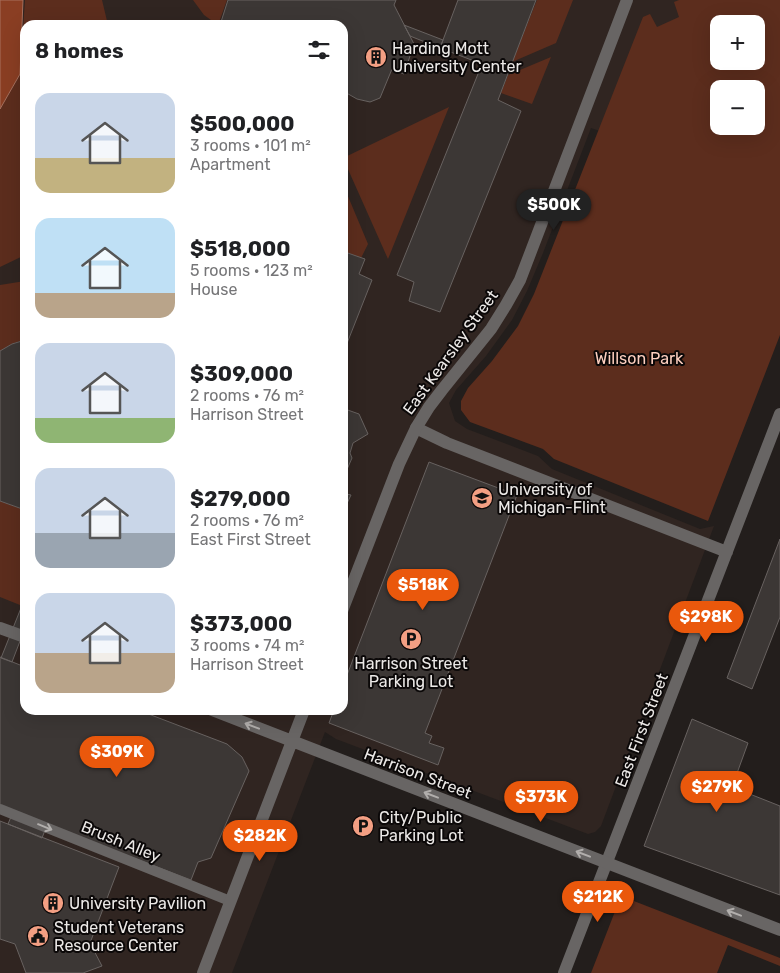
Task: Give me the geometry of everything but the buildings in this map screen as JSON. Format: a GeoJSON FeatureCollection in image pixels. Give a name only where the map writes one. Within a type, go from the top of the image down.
{"type":"FeatureCollection","features":[{"type":"Feature","properties":{"kind":"street","name":"East Kearsley Street"},"geometry":{"type":"LineString","coordinates":[[348,596],[399,464],[416,428],[428,407],[491,329],[520,280],[627,0]]}},
{"type":"Feature","properties":{"kind":"street","name":"East First Street"},"geometry":{"type":"LineString","coordinates":[[564,973],[780,414]]}},
{"type":"Feature","properties":{"kind":"street"},"geometry":{"type":"LineString","coordinates":[[416,428],[447,443],[727,552]]}},
{"type":"Feature","properties":{"kind":"street"},"geometry":{"type":"LineString","coordinates":[[0,628],[20,635]]}},
{"type":"Feature","properties":{"kind":"street","name":"Harrison Street"},"geometry":{"type":"LineString","coordinates":[[225,715],[780,930]]}},
{"type":"Feature","properties":{"kind":"street"},"geometry":{"type":"LineString","coordinates":[[202,973],[302,715]]}},
{"type":"Feature","properties":{"kind":"lane","name":"Brush Alley"},"geometry":{"type":"LineString","coordinates":[[0,809],[230,901]]}},
{"type":"Feature","properties":{"kind":"shaded area"},"geometry":{"type":"Polygon","coordinates":[[[0,0],[23,0],[22,20],[20,20],[20,74],[0,109],[0,0]]]}},
{"type":"Feature","properties":{"kind":"shaded area","name":"University of Michigan-Flint"},"geometry":{"type":"Polygon","coordinates":[[[21,0],[780,0],[780,191],[591,128],[527,291],[512,320],[486,356],[456,390],[449,403],[455,421],[467,429],[538,456],[552,469],[700,529],[714,526],[601,826],[595,832],[588,834],[336,739],[325,732],[232,973],[0,973],[0,109],[20,74],[20,715],[348,715],[348,20],[21,20],[21,0]]]}},
{"type":"Feature","properties":{"kind":"green space"},"geometry":{"type":"Polygon","coordinates":[[[25,0],[102,0],[107,20],[24,20],[25,0]]]}},
{"type":"Feature","properties":{"kind":"green space"},"geometry":{"type":"Polygon","coordinates":[[[193,0],[227,0],[220,20],[211,20],[204,15],[193,0]]]}},
{"type":"Feature","properties":{"kind":"green space"},"geometry":{"type":"Polygon","coordinates":[[[537,0],[573,0],[556,43],[512,62],[537,0]]]}},
{"type":"Feature","properties":{"kind":"green space","name":"Willson Park"},"geometry":{"type":"Polygon","coordinates":[[[679,0],[780,0],[780,335],[708,521],[554,459],[543,449],[470,422],[461,410],[461,401],[468,388],[492,361],[518,326],[534,294],[643,17],[650,14],[657,27],[679,17],[674,2],[679,0]]]}},
{"type":"Feature","properties":{"kind":"green space"},"geometry":{"type":"Polygon","coordinates":[[[551,57],[532,104],[501,93],[508,75],[551,57]]]}},
{"type":"Feature","properties":{"kind":"green space"},"geometry":{"type":"Polygon","coordinates":[[[20,74],[20,257],[0,267],[0,109],[20,74]]]}},
{"type":"Feature","properties":{"kind":"green space"},"geometry":{"type":"Polygon","coordinates":[[[449,107],[388,259],[348,169],[348,156],[449,107]]]}},
{"type":"Feature","properties":{"kind":"green space"},"geometry":{"type":"Polygon","coordinates":[[[348,196],[368,244],[361,258],[348,253],[348,196]]]}},
{"type":"Feature","properties":{"kind":"green space"},"geometry":{"type":"Polygon","coordinates":[[[20,282],[20,341],[0,351],[0,285],[20,282]]]}},
{"type":"Feature","properties":{"kind":"green space"},"geometry":{"type":"Polygon","coordinates":[[[0,501],[20,508],[20,605],[0,597],[0,501]]]}},
{"type":"Feature","properties":{"kind":"green space"},"geometry":{"type":"Polygon","coordinates":[[[621,896],[780,958],[780,966],[728,945],[717,973],[591,973],[621,896]]]}},
{"type":"Feature","properties":{"kind":"place","name":"Harding Mott University Center"},"geometry":{"type":"Point","coordinates":[376,57]}},
{"type":"Feature","properties":{"kind":"place","name":"University of Michigan-Flint"},"geometry":{"type":"Point","coordinates":[482,498]}},
{"type":"Feature","properties":{"kind":"place","name":"Harrison Street Parking Lot"},"geometry":{"type":"Point","coordinates":[411,639]}},
{"type":"Feature","properties":{"kind":"place","name":"City/Public Parking Lot"},"geometry":{"type":"Point","coordinates":[363,826]}},
{"type":"Feature","properties":{"kind":"place","name":"University Pavilion"},"geometry":{"type":"Point","coordinates":[53,903]}},
{"type":"Feature","properties":{"kind":"place","name":"Student Veterans Resource Center"},"geometry":{"type":"Point","coordinates":[38,936]}}]}
